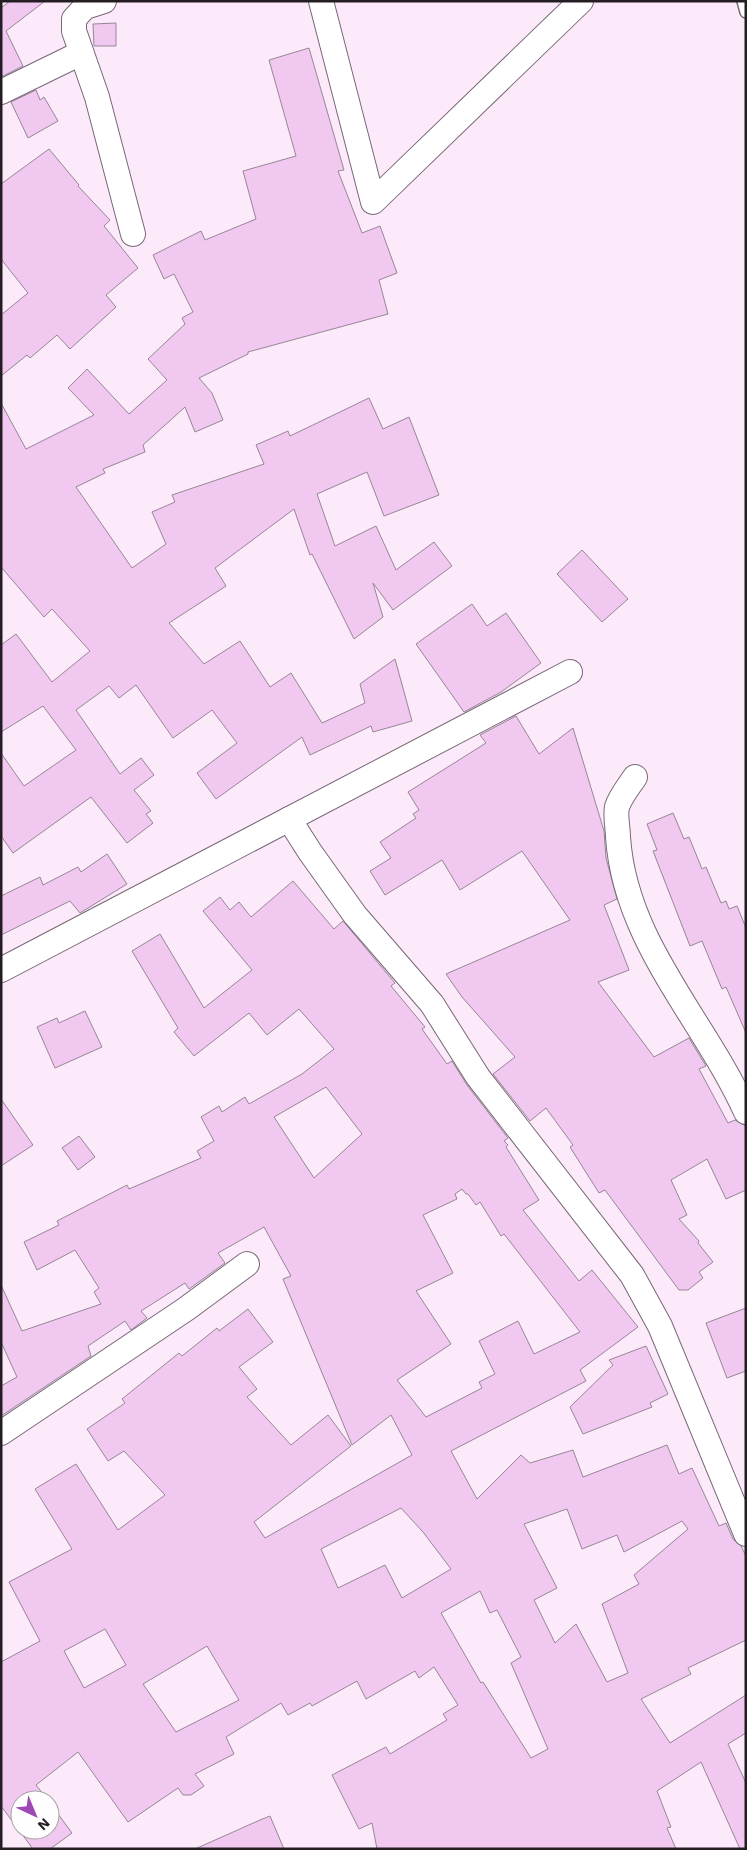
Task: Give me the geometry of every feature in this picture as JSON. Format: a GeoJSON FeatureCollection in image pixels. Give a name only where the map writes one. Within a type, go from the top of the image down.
{"type":"FeatureCollection","features":[{"type":"Feature","properties":{"kind":"street"},"geometry":{"type":"LineString","coordinates":[[104,1],[85,7],[74,19],[74,31],[97,97],[133,234]]}},
{"type":"Feature","properties":{"kind":"street"},"geometry":{"type":"LineString","coordinates":[[321,1],[373,202],[581,1]]}},
{"type":"Feature","properties":{"kind":"street"},"geometry":{"type":"LineString","coordinates":[[1,92],[81,52]]}},
{"type":"Feature","properties":{"kind":"street"},"geometry":{"type":"LineString","coordinates":[[1,970],[570,672]]}},
{"type":"Feature","properties":{"kind":"street"},"geometry":{"type":"LineString","coordinates":[[635,777],[617,808],[619,851],[632,909],[666,977],[705,1038],[746,1112]]}},
{"type":"Feature","properties":{"kind":"street"},"geometry":{"type":"LineString","coordinates":[[289,819],[355,915],[432,1004],[478,1077],[632,1275],[660,1326],[746,1534]]}},
{"type":"Feature","properties":{"kind":"street"},"geometry":{"type":"LineString","coordinates":[[1,1433],[186,1309],[247,1264]]}},
{"type":"Feature","properties":{"kind":"lane"},"geometry":{"type":"LineString","coordinates":[[743,1],[746,12]]}},
{"type":"Feature","properties":{"kind":"building"},"geometry":{"type":"Polygon","coordinates":[[[10,1],[45,1],[6,31],[23,66],[1,77],[1,8],[10,1]]]}},
{"type":"Feature","properties":{"kind":"building"},"geometry":{"type":"Polygon","coordinates":[[[116,23],[116,46],[94,46],[93,24],[116,23]]]}},
{"type":"Feature","properties":{"kind":"building"},"geometry":{"type":"Polygon","coordinates":[[[309,48],[344,170],[338,171],[362,233],[380,226],[397,273],[379,280],[388,314],[248,352],[248,354],[199,378],[212,393],[223,420],[195,432],[185,407],[143,445],[145,452],[103,469],[105,473],[76,487],[132,568],[166,544],[152,512],[175,502],[172,495],[264,464],[256,445],[288,431],[290,436],[369,398],[383,429],[409,417],[439,495],[384,516],[367,472],[317,494],[335,546],[376,526],[396,570],[434,542],[452,566],[393,610],[373,583],[383,617],[354,639],[312,554],[310,555],[294,509],[215,568],[226,586],[169,623],[204,664],[240,641],[270,687],[291,673],[322,723],[365,703],[360,684],[395,659],[412,721],[373,732],[371,726],[310,755],[302,737],[216,799],[197,773],[237,743],[212,710],[173,738],[136,685],[119,698],[109,686],[76,710],[120,774],[141,758],[154,775],[134,790],[151,811],[146,814],[153,823],[127,843],[91,797],[13,853],[1,836],[1,753],[24,786],[76,750],[43,706],[1,732],[1,645],[16,634],[52,682],[90,651],[52,609],[44,617],[1,567],[1,403],[26,449],[94,415],[68,388],[87,369],[129,414],[167,380],[148,359],[185,324],[182,318],[193,312],[174,274],[164,279],[153,255],[201,231],[205,240],[256,219],[243,171],[296,156],[269,60],[309,48]]]}},
{"type":"Feature","properties":{"kind":"building"},"geometry":{"type":"Polygon","coordinates":[[[36,90],[40,100],[44,97],[58,121],[28,138],[11,102],[36,90]]]}},
{"type":"Feature","properties":{"kind":"building"},"geometry":{"type":"Polygon","coordinates":[[[49,149],[78,186],[110,220],[104,226],[138,268],[106,295],[116,307],[70,349],[57,335],[30,358],[27,355],[1,376],[1,315],[28,293],[1,259],[1,184],[49,149]]]}},
{"type":"Feature","properties":{"kind":"building"},"geometry":{"type":"Polygon","coordinates":[[[582,550],[628,599],[602,622],[557,574],[582,550]]]}},
{"type":"Feature","properties":{"kind":"building"},"geometry":{"type":"Polygon","coordinates":[[[472,604],[487,626],[506,613],[541,663],[501,692],[464,712],[416,644],[472,604]]]}},
{"type":"Feature","properties":{"kind":"building"},"geometry":{"type":"Polygon","coordinates":[[[516,716],[539,754],[573,728],[604,831],[606,858],[617,899],[604,905],[629,970],[598,982],[654,1057],[689,1038],[706,1066],[699,1069],[728,1123],[735,1120],[746,1126],[746,1190],[726,1199],[707,1159],[671,1180],[687,1215],[679,1219],[699,1241],[698,1243],[713,1262],[699,1272],[703,1278],[688,1290],[679,1290],[605,1190],[599,1193],[570,1147],[573,1145],[546,1108],[530,1121],[493,1074],[515,1057],[462,997],[446,974],[570,920],[522,851],[460,890],[442,860],[385,895],[370,871],[391,858],[380,842],[416,818],[413,814],[419,810],[408,792],[486,743],[480,735],[516,716]]]}},
{"type":"Feature","properties":{"kind":"building"},"geometry":{"type":"Polygon","coordinates":[[[673,813],[684,839],[689,837],[702,869],[706,867],[721,903],[726,901],[729,909],[737,906],[746,928],[746,1033],[726,987],[722,989],[702,941],[690,946],[653,851],[657,850],[647,824],[673,813]]]}},
{"type":"Feature","properties":{"kind":"building"},"geometry":{"type":"Polygon","coordinates":[[[107,854],[127,884],[80,913],[70,901],[1,935],[1,896],[40,877],[43,885],[78,867],[81,872],[107,854]]]}},
{"type":"Feature","properties":{"kind":"building"},"geometry":{"type":"Polygon","coordinates":[[[293,881],[334,929],[343,921],[395,983],[391,986],[425,1027],[422,1029],[447,1064],[452,1061],[467,1085],[508,1138],[504,1141],[508,1145],[506,1147],[539,1200],[523,1210],[579,1281],[592,1270],[638,1327],[580,1370],[586,1381],[451,1451],[477,1499],[521,1455],[530,1463],[573,1450],[583,1477],[667,1445],[679,1474],[692,1468],[719,1526],[726,1523],[733,1539],[741,1546],[746,1556],[746,1640],[688,1668],[691,1674],[641,1699],[670,1743],[746,1695],[746,1733],[728,1744],[746,1783],[746,1849],[740,1849],[701,1762],[657,1791],[671,1827],[667,1828],[676,1849],[377,1849],[372,1823],[359,1829],[332,1775],[386,1747],[390,1754],[447,1720],[443,1714],[458,1705],[434,1667],[419,1678],[415,1671],[366,1699],[357,1681],[312,1706],[310,1703],[288,1715],[281,1703],[226,1737],[234,1754],[195,1774],[204,1786],[191,1795],[183,1795],[178,1788],[128,1822],[78,1752],[36,1785],[40,1790],[10,1790],[10,1818],[1,1806],[1,1662],[40,1641],[9,1582],[72,1549],[35,1489],[76,1464],[118,1530],[165,1495],[124,1451],[108,1461],[87,1429],[125,1403],[122,1399],[179,1353],[182,1356],[217,1328],[219,1331],[248,1309],[273,1342],[239,1367],[257,1389],[247,1397],[291,1445],[328,1415],[351,1446],[254,1522],[265,1538],[412,1455],[391,1415],[352,1445],[283,1279],[291,1276],[264,1227],[218,1253],[225,1263],[189,1289],[185,1283],[141,1311],[147,1318],[131,1330],[125,1321],[88,1346],[91,1356],[1,1416],[1,1386],[17,1377],[1,1342],[1,1285],[22,1331],[101,1304],[94,1292],[99,1288],[75,1250],[37,1270],[24,1242],[59,1225],[57,1221],[127,1185],[129,1189],[201,1158],[197,1151],[214,1141],[201,1117],[219,1106],[222,1112],[245,1097],[249,1104],[302,1074],[334,1049],[299,1009],[267,1035],[249,1013],[194,1056],[174,1032],[178,1028],[132,951],[160,934],[204,1008],[252,970],[203,911],[220,897],[230,910],[239,902],[251,917],[293,881]],[[326,1087],[274,1117],[314,1178],[362,1134],[326,1087]],[[462,1189],[455,1194],[457,1199],[423,1215],[453,1273],[416,1291],[451,1344],[397,1380],[426,1417],[482,1388],[479,1382],[495,1374],[479,1341],[518,1321],[534,1354],[580,1332],[504,1234],[501,1236],[480,1202],[476,1205],[462,1189]],[[401,1508],[321,1549],[338,1588],[385,1565],[402,1598],[451,1569],[423,1532],[401,1508]],[[567,1509],[524,1524],[557,1588],[534,1600],[555,1643],[576,1624],[607,1682],[628,1673],[602,1604],[639,1584],[634,1575],[688,1529],[682,1521],[624,1552],[617,1535],[582,1549],[567,1509]],[[480,1591],[441,1613],[481,1683],[483,1682],[531,1758],[548,1749],[511,1663],[521,1657],[497,1610],[490,1613],[480,1591]],[[105,1629],[64,1651],[84,1688],[126,1665],[105,1629]],[[207,1646],[143,1684],[176,1732],[239,1700],[207,1646]]]}},
{"type":"Feature","properties":{"kind":"building"},"geometry":{"type":"Polygon","coordinates":[[[85,1011],[102,1047],[55,1068],[37,1027],[57,1018],[59,1023],[85,1011]]]}},
{"type":"Feature","properties":{"kind":"building"},"geometry":{"type":"Polygon","coordinates":[[[1,1099],[33,1145],[1,1166],[1,1099]]]}},
{"type":"Feature","properties":{"kind":"building"},"geometry":{"type":"Polygon","coordinates":[[[79,1136],[95,1157],[78,1170],[62,1148],[79,1136]]]}},
{"type":"Feature","properties":{"kind":"building"},"geometry":{"type":"Polygon","coordinates":[[[746,1308],[746,1371],[727,1378],[706,1323],[746,1308]]]}},
{"type":"Feature","properties":{"kind":"building"},"geometry":{"type":"Polygon","coordinates":[[[646,1346],[668,1394],[650,1403],[652,1407],[583,1434],[570,1407],[613,1365],[609,1360],[646,1346]]]}},
{"type":"Feature","properties":{"kind":"building"},"geometry":{"type":"Polygon","coordinates":[[[270,1816],[284,1849],[195,1849],[260,1820],[270,1816]]]}},
{"type":"Feature","properties":{"kind":"building"},"geometry":{"type":"Polygon","coordinates":[[[60,1817],[72,1833],[50,1849],[33,1849],[26,1840],[60,1840],[60,1817]]]}}]}
